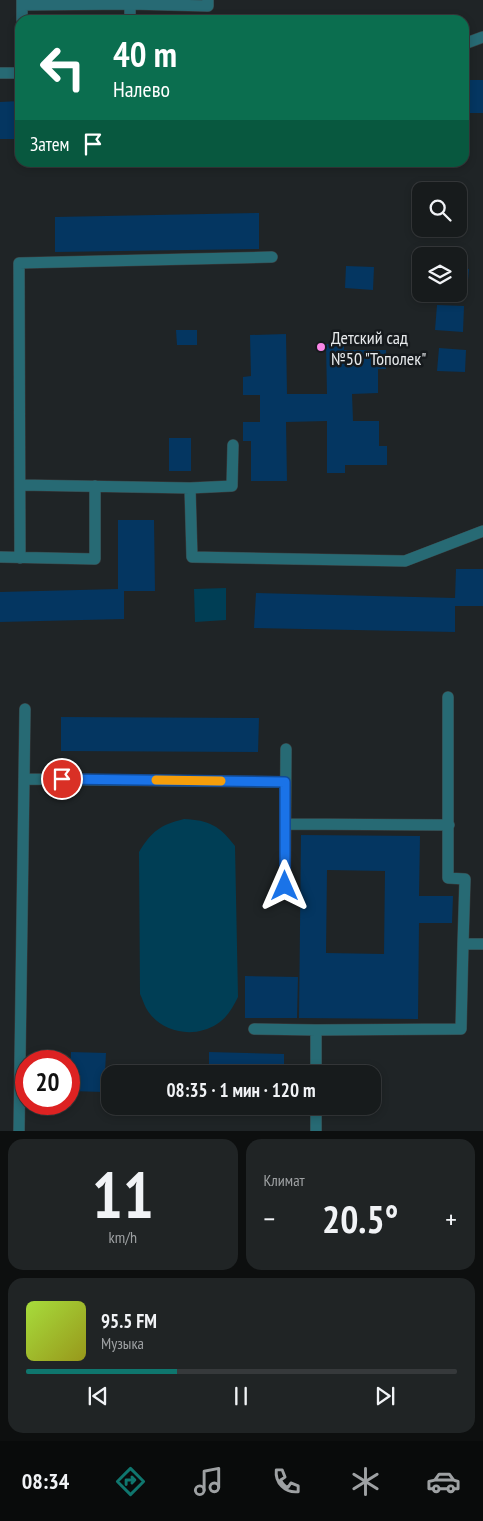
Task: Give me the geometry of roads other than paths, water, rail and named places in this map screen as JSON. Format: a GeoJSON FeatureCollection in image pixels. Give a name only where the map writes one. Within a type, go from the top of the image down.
{"type":"FeatureCollection","features":[{"type":"Feature","properties":{"kind":"lane"},"geometry":{"type":"LineString","coordinates":[[22,15],[22,2],[208,6],[208,0]]}},
{"type":"Feature","properties":{"kind":"lane"},"geometry":{"type":"LineString","coordinates":[[130,4],[130,15]]}},
{"type":"Feature","properties":{"kind":"lane"},"geometry":{"type":"LineString","coordinates":[[469,42],[483,37]]}},
{"type":"Feature","properties":{"kind":"lane"},"geometry":{"type":"LineString","coordinates":[[0,73],[15,73]]}},
{"type":"Feature","properties":{"kind":"lane"},"geometry":{"type":"LineString","coordinates":[[20,558],[19,263],[272,257]]}},
{"type":"Feature","properties":{"kind":"lane"},"geometry":{"type":"LineString","coordinates":[[20,485],[190,488],[232,486],[233,445]]}},
{"type":"Feature","properties":{"kind":"lane"},"geometry":{"type":"LineString","coordinates":[[0,557],[94,559],[95,486]]}},
{"type":"Feature","properties":{"kind":"lane"},"geometry":{"type":"LineString","coordinates":[[190,488],[192,558],[406,561],[483,531]]}},
{"type":"Feature","properties":{"kind":"lane"},"geometry":{"type":"LineString","coordinates":[[254,1029],[461,1029],[465,879],[448,878],[448,698]]}},
{"type":"Feature","properties":{"kind":"lane"},"geometry":{"type":"LineString","coordinates":[[19,1131],[25,710]]}},
{"type":"Feature","properties":{"kind":"lane"},"geometry":{"type":"LineString","coordinates":[[285,886],[286,749]]}},
{"type":"Feature","properties":{"kind":"lane"},"geometry":{"type":"LineString","coordinates":[[24,779],[285,782]]}},
{"type":"Feature","properties":{"kind":"lane"},"geometry":{"type":"LineString","coordinates":[[285,824],[449,825]]}},
{"type":"Feature","properties":{"kind":"lane"},"geometry":{"type":"LineString","coordinates":[[463,944],[483,944]]}},
{"type":"Feature","properties":{"kind":"lane"},"geometry":{"type":"LineString","coordinates":[[316,1030],[316,1065]]}},
{"type":"Feature","properties":{"kind":"lane"},"geometry":{"type":"LineString","coordinates":[[316,1115],[316,1131]]}},
{"type":"Feature","properties":{"kind":"place","name":"Детский сад №50 \"Тополек\""},"geometry":{"type":"Point","coordinates":[321,347]}}]}
